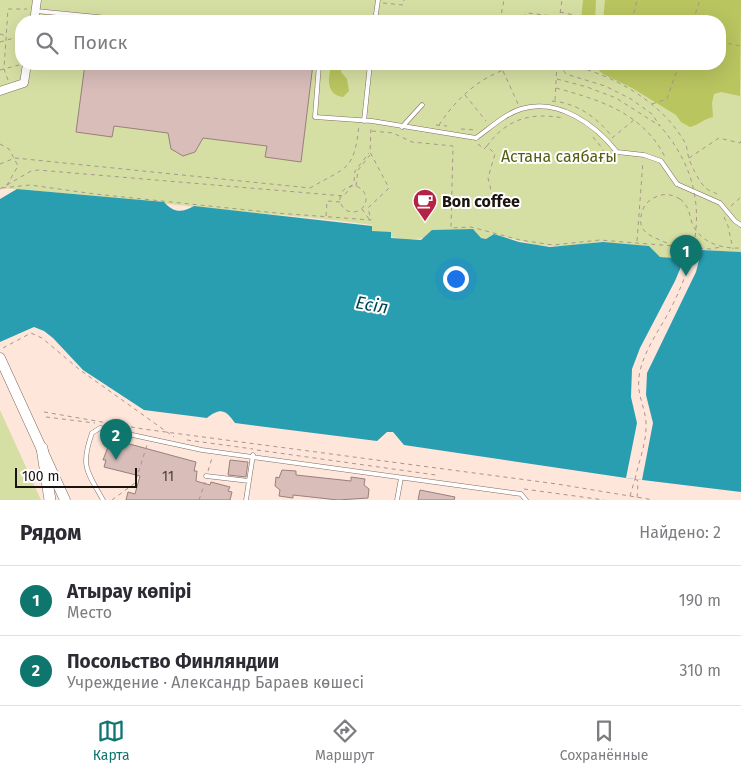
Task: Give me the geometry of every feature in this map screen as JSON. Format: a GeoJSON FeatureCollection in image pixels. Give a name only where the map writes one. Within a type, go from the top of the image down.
{"type":"FeatureCollection","features":[{"type":"Feature","properties":{"kind":"main road"},"geometry":{"type":"LineString","coordinates":[[1,360],[65,500]]}},
{"type":"Feature","properties":{"kind":"main road"},"geometry":{"type":"LineString","coordinates":[[42,448],[50,500]]}},
{"type":"Feature","properties":{"kind":"street"},"geometry":{"type":"LineString","coordinates":[[35,15],[37,0]]}},
{"type":"Feature","properties":{"kind":"street"},"geometry":{"type":"LineString","coordinates":[[0,91],[24,83],[25,70]]}},
{"type":"Feature","properties":{"kind":"lane"},"geometry":{"type":"LineString","coordinates":[[376,15],[378,0]]}},
{"type":"Feature","properties":{"kind":"lane"},"geometry":{"type":"LineString","coordinates":[[36,10],[70,15]]}},
{"type":"Feature","properties":{"kind":"lane"},"geometry":{"type":"LineString","coordinates":[[318,70],[314,117],[372,122],[476,138],[520,110],[536,106],[554,106],[580,119],[609,141],[617,152],[644,155],[661,161],[677,184],[720,203],[735,221],[741,225]]}},
{"type":"Feature","properties":{"kind":"lane"},"geometry":{"type":"LineString","coordinates":[[362,121],[369,70]]}},
{"type":"Feature","properties":{"kind":"lane"},"geometry":{"type":"LineString","coordinates":[[402,127],[422,105]]}},
{"type":"Feature","properties":{"kind":"lane"},"geometry":{"type":"LineString","coordinates":[[103,500],[85,466],[91,435],[96,429],[213,451],[254,455],[401,478],[521,494],[526,500]]}},
{"type":"Feature","properties":{"kind":"lane"},"geometry":{"type":"LineString","coordinates":[[246,500],[254,455]]}},
{"type":"Feature","properties":{"kind":"lane"},"geometry":{"type":"LineString","coordinates":[[206,476],[249,482]]}},
{"type":"Feature","properties":{"kind":"lane"},"geometry":{"type":"LineString","coordinates":[[397,500],[401,478]]}},
{"type":"Feature","properties":{"kind":"path"},"geometry":{"type":"LineString","coordinates":[[383,3],[403,4],[404,0]]}},
{"type":"Feature","properties":{"kind":"path"},"geometry":{"type":"LineString","coordinates":[[501,15],[503,0]]}},
{"type":"Feature","properties":{"kind":"path"},"geometry":{"type":"LineString","coordinates":[[562,0],[560,12],[574,15]]}},
{"type":"Feature","properties":{"kind":"path"},"geometry":{"type":"LineString","coordinates":[[633,15],[637,0]]}},
{"type":"Feature","properties":{"kind":"path"},"geometry":{"type":"LineString","coordinates":[[695,15],[700,0]]}},
{"type":"Feature","properties":{"kind":"path"},"geometry":{"type":"LineString","coordinates":[[12,87],[4,70],[8,9],[36,10]]}},
{"type":"Feature","properties":{"kind":"path"},"geometry":{"type":"LineString","coordinates":[[525,15],[528,13],[544,15]]}},
{"type":"Feature","properties":{"kind":"path"},"geometry":{"type":"LineString","coordinates":[[0,34],[6,36]]}},
{"type":"Feature","properties":{"kind":"path"},"geometry":{"type":"LineString","coordinates":[[0,42],[15,38]]}},
{"type":"Feature","properties":{"kind":"path"},"geometry":{"type":"LineString","coordinates":[[726,43],[741,46]]}},
{"type":"Feature","properties":{"kind":"path"},"geometry":{"type":"LineString","coordinates":[[0,70],[15,67]]}},
{"type":"Feature","properties":{"kind":"path"},"geometry":{"type":"LineString","coordinates":[[439,125],[448,110],[464,94],[503,70],[518,104],[512,108]]}},
{"type":"Feature","properties":{"kind":"path"},"geometry":{"type":"LineString","coordinates":[[548,101],[555,101],[558,70]]}},
{"type":"Feature","properties":{"kind":"path"},"geometry":{"type":"LineString","coordinates":[[563,70],[566,74],[605,86],[631,99],[652,114],[677,150],[693,191],[697,230],[689,268],[640,370],[639,396],[646,423],[630,497]]}},
{"type":"Feature","properties":{"kind":"path"},"geometry":{"type":"LineString","coordinates":[[583,70],[602,76],[651,104],[675,125],[686,144],[689,159],[707,189]]}},
{"type":"Feature","properties":{"kind":"path"},"geometry":{"type":"LineString","coordinates":[[651,104],[667,99],[677,70]]}},
{"type":"Feature","properties":{"kind":"path"},"geometry":{"type":"LineString","coordinates":[[557,79],[587,87],[616,98],[660,126]]}},
{"type":"Feature","properties":{"kind":"path"},"geometry":{"type":"LineString","coordinates":[[556,88],[602,102],[634,120],[655,138],[668,161]]}},
{"type":"Feature","properties":{"kind":"path"},"geometry":{"type":"LineString","coordinates":[[464,94],[488,124]]}},
{"type":"Feature","properties":{"kind":"path"},"geometry":{"type":"LineString","coordinates":[[477,144],[484,149],[504,127],[524,118],[543,114],[565,118]]}},
{"type":"Feature","properties":{"kind":"path"},"geometry":{"type":"LineString","coordinates":[[609,141],[634,120]]}},
{"type":"Feature","properties":{"kind":"path"},"geometry":{"type":"LineString","coordinates":[[0,164],[15,158],[310,188],[350,164],[356,152],[362,121]]}},
{"type":"Feature","properties":{"kind":"path"},"geometry":{"type":"LineString","coordinates":[[369,220],[368,208],[389,188],[370,153],[372,122]]}},
{"type":"Feature","properties":{"kind":"path"},"geometry":{"type":"LineString","coordinates":[[430,124],[447,126]]}},
{"type":"Feature","properties":{"kind":"path"},"geometry":{"type":"LineString","coordinates":[[455,128],[477,130],[484,128]]}},
{"type":"Feature","properties":{"kind":"path"},"geometry":{"type":"LineString","coordinates":[[371,131],[392,133],[412,142],[452,146]]}},
{"type":"Feature","properties":{"kind":"path"},"geometry":{"type":"LineString","coordinates":[[592,136],[602,148],[609,164]]}},
{"type":"Feature","properties":{"kind":"path"},"geometry":{"type":"LineString","coordinates":[[689,159],[719,138],[740,143],[741,141]]}},
{"type":"Feature","properties":{"kind":"path"},"geometry":{"type":"LineString","coordinates":[[453,141],[451,228],[471,227],[520,240],[553,245],[600,240],[710,248],[741,248]]}},
{"type":"Feature","properties":{"kind":"path"},"geometry":{"type":"LineString","coordinates":[[0,144],[9,150],[18,166],[7,185]]}},
{"type":"Feature","properties":{"kind":"path"},"geometry":{"type":"LineString","coordinates":[[487,146],[495,154],[488,178],[493,199]]}},
{"type":"Feature","properties":{"kind":"path"},"geometry":{"type":"LineString","coordinates":[[1,189],[38,170],[341,196],[351,187],[354,182],[355,171],[370,153]]}},
{"type":"Feature","properties":{"kind":"path"},"geometry":{"type":"LineString","coordinates":[[356,187],[358,170],[370,153]]}},
{"type":"Feature","properties":{"kind":"path"},"geometry":{"type":"LineString","coordinates":[[637,242],[644,155]]}},
{"type":"Feature","properties":{"kind":"path"},"geometry":{"type":"LineString","coordinates":[[1,189],[30,185],[95,194],[369,220]]}},
{"type":"Feature","properties":{"kind":"path"},"geometry":{"type":"LineString","coordinates":[[691,185],[707,189],[721,197]]}},
{"type":"Feature","properties":{"kind":"path"},"geometry":{"type":"LineString","coordinates":[[351,187],[356,187],[365,194],[365,202],[362,209]]}},
{"type":"Feature","properties":{"kind":"path"},"geometry":{"type":"LineString","coordinates":[[689,268],[673,247],[649,236],[643,229],[642,213],[646,204],[654,198],[663,194],[682,200],[688,208],[696,232],[708,242],[721,247]]}},
{"type":"Feature","properties":{"kind":"path"},"geometry":{"type":"LineString","coordinates":[[341,196],[341,202],[349,211],[362,209]]}},
{"type":"Feature","properties":{"kind":"path"},"geometry":{"type":"LineString","coordinates":[[326,217],[327,201],[341,202]]}},
{"type":"Feature","properties":{"kind":"path"},"geometry":{"type":"LineString","coordinates":[[726,202],[730,207]]}},
{"type":"Feature","properties":{"kind":"path"},"geometry":{"type":"LineString","coordinates":[[362,209],[369,220]]}},
{"type":"Feature","properties":{"kind":"path"},"geometry":{"type":"LineString","coordinates":[[0,350],[31,333],[42,338],[80,370],[176,438]]}},
{"type":"Feature","properties":{"kind":"path"},"geometry":{"type":"LineString","coordinates":[[44,412],[168,432],[557,484],[638,499],[654,500]]}},
{"type":"Feature","properties":{"kind":"path"},"geometry":{"type":"LineString","coordinates":[[46,417],[151,434]]}},
{"type":"Feature","properties":{"kind":"path"},"geometry":{"type":"LineString","coordinates":[[167,437],[440,476]]}},
{"type":"Feature","properties":{"kind":"path"},"geometry":{"type":"LineString","coordinates":[[199,500],[213,451],[221,439]]}},
{"type":"Feature","properties":{"kind":"path"},"geometry":{"type":"LineString","coordinates":[[112,500],[135,482],[146,444],[155,446]]}},
{"type":"Feature","properties":{"kind":"path"},"geometry":{"type":"LineString","coordinates":[[635,479],[638,481],[638,499]]}},
{"type":"Feature","properties":{"kind":"path"},"geometry":{"type":"LineString","coordinates":[[518,488],[604,500]]}},
{"type":"Feature","properties":{"kind":"green space","name":"Астана саябағы"},"geometry":{"type":"Polygon","coordinates":[[[0,0],[741,0],[741,252],[701,250],[689,260],[660,257],[603,242],[565,247],[536,245],[494,234],[486,239],[480,238],[472,229],[424,238],[401,239],[372,231],[372,225],[0,188],[0,0]]]}},
{"type":"Feature","properties":{"kind":"green space"},"geometry":{"type":"Polygon","coordinates":[[[583,0],[596,0],[595,15],[582,15],[583,0]]]}},
{"type":"Feature","properties":{"kind":"green space"},"geometry":{"type":"Polygon","coordinates":[[[605,0],[741,0],[740,96],[721,92],[714,94],[712,103],[713,117],[690,127],[681,122],[676,115],[599,70],[726,70],[726,15],[604,15],[605,0]]]}},
{"type":"Feature","properties":{"kind":"green space"},"geometry":{"type":"Polygon","coordinates":[[[331,70],[341,70],[347,79],[349,91],[343,97],[333,93],[329,84],[331,70]]]}},
{"type":"Feature","properties":{"kind":"green space"},"geometry":{"type":"Polygon","coordinates":[[[0,410],[41,500],[0,500],[0,410]]]}},
{"type":"Feature","properties":{"kind":"water","name":"Есіл"},"geometry":{"type":"Polygon","coordinates":[[[17,189],[164,202],[178,211],[194,206],[372,226],[372,231],[391,232],[391,238],[421,240],[432,230],[473,229],[481,238],[486,239],[494,234],[519,242],[550,247],[603,242],[649,246],[660,257],[688,259],[701,250],[741,252],[741,492],[626,478],[404,445],[393,432],[387,432],[377,441],[235,423],[228,415],[219,411],[207,418],[144,410],[83,370],[44,331],[34,327],[0,342],[0,199],[17,189]]]}},
{"type":"Feature","properties":{"kind":"pier"},"geometry":{"type":"Polygon","coordinates":[[[689,248],[702,248],[696,272],[647,373],[646,395],[653,423],[642,480],[626,478],[637,423],[631,397],[632,369],[640,348],[675,281],[689,248]]]}},
{"type":"Feature","properties":{"kind":"building"},"geometry":{"type":"Polygon","coordinates":[[[84,70],[312,70],[301,162],[265,157],[267,146],[203,138],[195,152],[183,156],[171,149],[168,133],[114,126],[112,137],[76,132],[84,70]]]}},
{"type":"Feature","properties":{"kind":"building"},"geometry":{"type":"Polygon","coordinates":[[[111,439],[196,462],[194,471],[197,471],[196,481],[210,485],[211,482],[230,487],[228,491],[232,492],[230,500],[126,500],[128,492],[135,494],[140,476],[104,467],[106,460],[103,460],[111,439]]]}},
{"type":"Feature","properties":{"kind":"building"},"geometry":{"type":"Polygon","coordinates":[[[230,460],[248,462],[246,477],[228,475],[230,460]]]}},
{"type":"Feature","properties":{"kind":"building"},"geometry":{"type":"Polygon","coordinates":[[[282,470],[296,471],[296,475],[351,481],[351,477],[365,479],[364,485],[369,489],[368,498],[338,500],[293,495],[293,498],[279,496],[280,490],[275,486],[276,477],[279,478],[282,470]]]}},
{"type":"Feature","properties":{"kind":"building"},"geometry":{"type":"Polygon","coordinates":[[[420,490],[455,497],[454,500],[418,500],[420,490]]]}},
{"type":"Feature","properties":{"kind":"place","name":"Bon coffee"},"geometry":{"type":"Point","coordinates":[425,222]}},
{"type":"Feature","properties":{"kind":"place","name":"Атырау көпірі"},"geometry":{"type":"Point","coordinates":[686,276]}},
{"type":"Feature","properties":{"kind":"place","name":"Посольство Финляндии"},"geometry":{"type":"Point","coordinates":[116,460]}}]}
